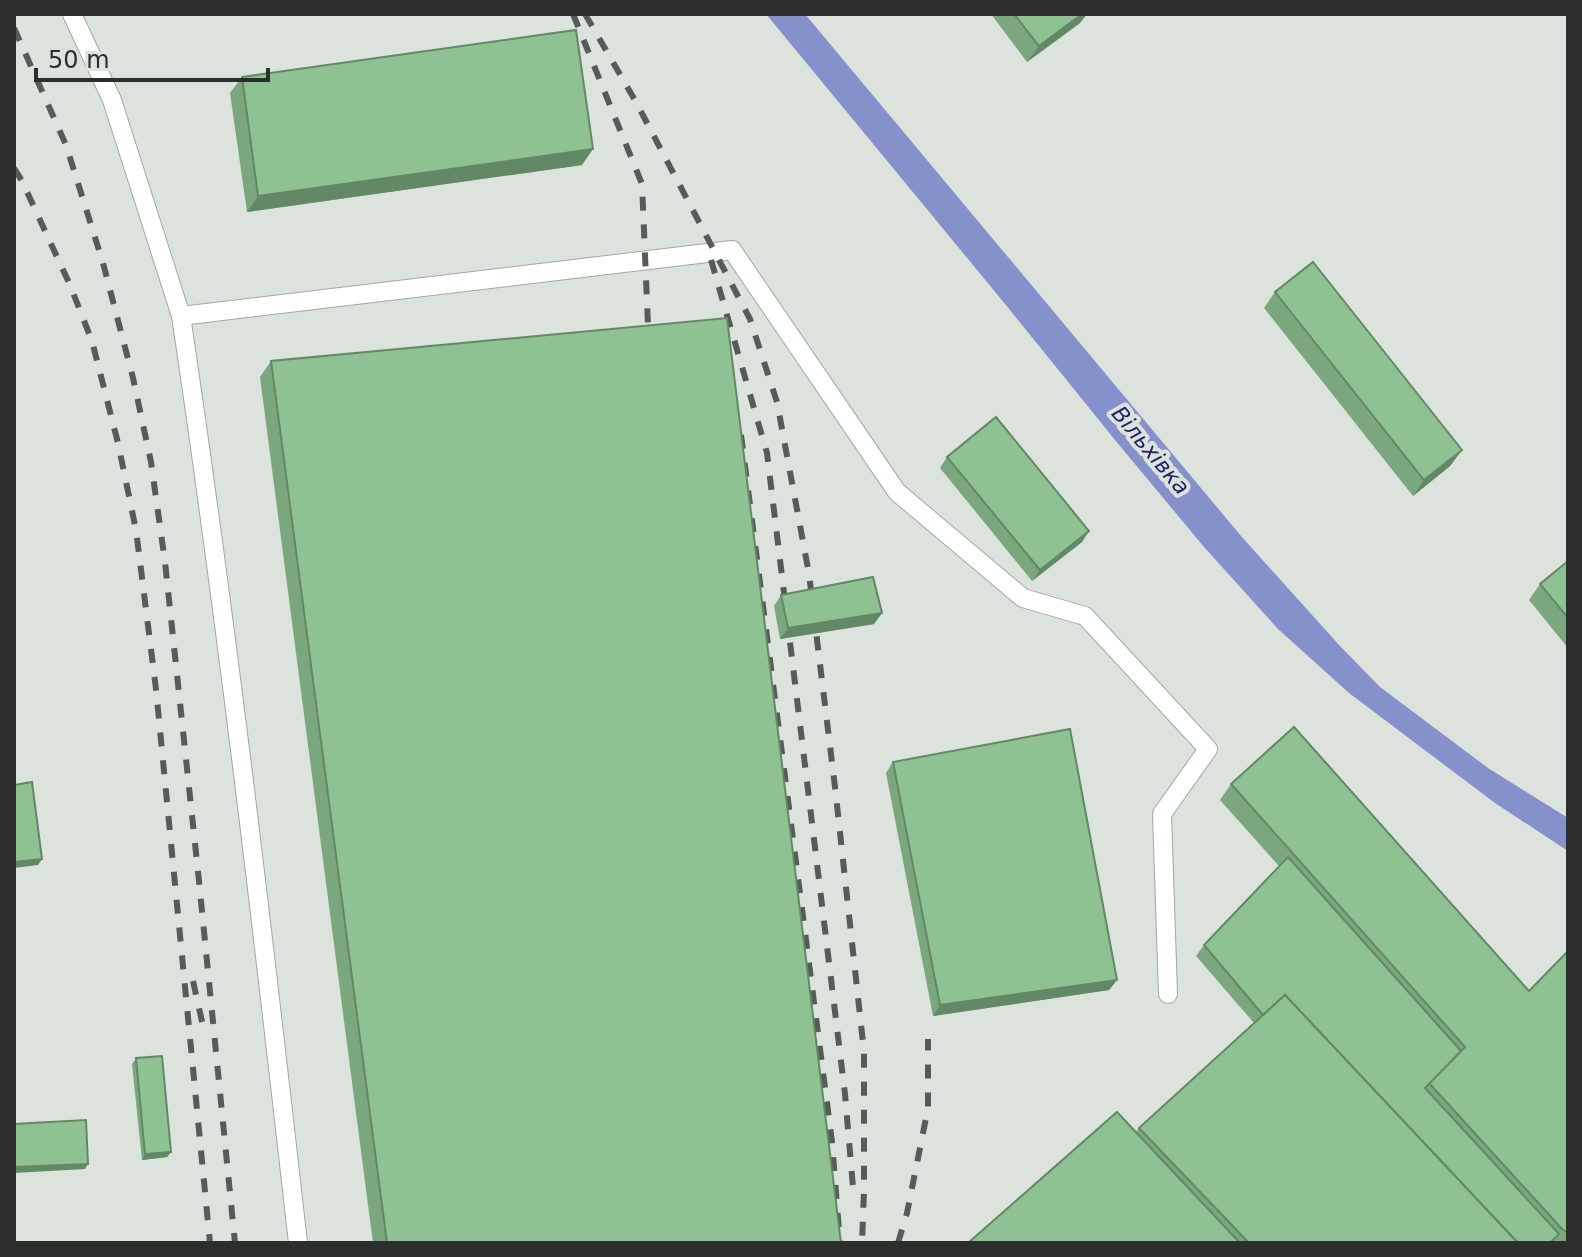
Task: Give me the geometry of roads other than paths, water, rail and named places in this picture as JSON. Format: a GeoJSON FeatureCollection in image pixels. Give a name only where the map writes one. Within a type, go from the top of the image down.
{"type":"FeatureCollection","features":[{"type":"Feature","properties":{"kind":"lane"},"geometry":{"type":"LineString","coordinates":[[72,14],[112,100],[181,316],[253,847],[298,1243]]}},
{"type":"Feature","properties":{"kind":"lane"},"geometry":{"type":"LineString","coordinates":[[181,316],[732,250],[897,492],[1023,598],[1085,616],[1208,749],[1162,814],[1168,994]]}},
{"type":"Feature","properties":{"kind":"water","name":"Вільхівка"},"geometry":{"type":"Polygon","coordinates":[[[766,14],[805,14],[1241,536],[1340,646],[1380,687],[1488,768],[1568,818],[1568,851],[1495,803],[1349,693],[1278,629],[1204,547],[766,14]]]}},
{"type":"Feature","properties":{"kind":"railway"},"geometry":{"type":"LineString","coordinates":[[573,14],[642,184],[649,349]]}},
{"type":"Feature","properties":{"kind":"railway"},"geometry":{"type":"LineString","coordinates":[[585,14],[636,102],[750,319],[777,402],[809,574],[864,1052],[862,1243]]}},
{"type":"Feature","properties":{"kind":"railway"},"geometry":{"type":"LineString","coordinates":[[14,28],[66,145],[103,263],[151,462],[165,562],[235,1243]]}},
{"type":"Feature","properties":{"kind":"railway"},"geometry":{"type":"LineString","coordinates":[[14,168],[70,285],[92,341],[136,530],[156,689],[210,1243]]}},
{"type":"Feature","properties":{"kind":"railway"},"geometry":{"type":"LineString","coordinates":[[711,260],[767,453],[845,1094],[854,1199]]}},
{"type":"Feature","properties":{"kind":"railway"},"geometry":{"type":"LineString","coordinates":[[741,435],[832,1142],[840,1243]]}},
{"type":"Feature","properties":{"kind":"railway"},"geometry":{"type":"LineString","coordinates":[[193,981],[205,1035]]}},
{"type":"Feature","properties":{"kind":"railway"},"geometry":{"type":"LineString","coordinates":[[898,1243],[928,1108],[928,1039]]}}]}
